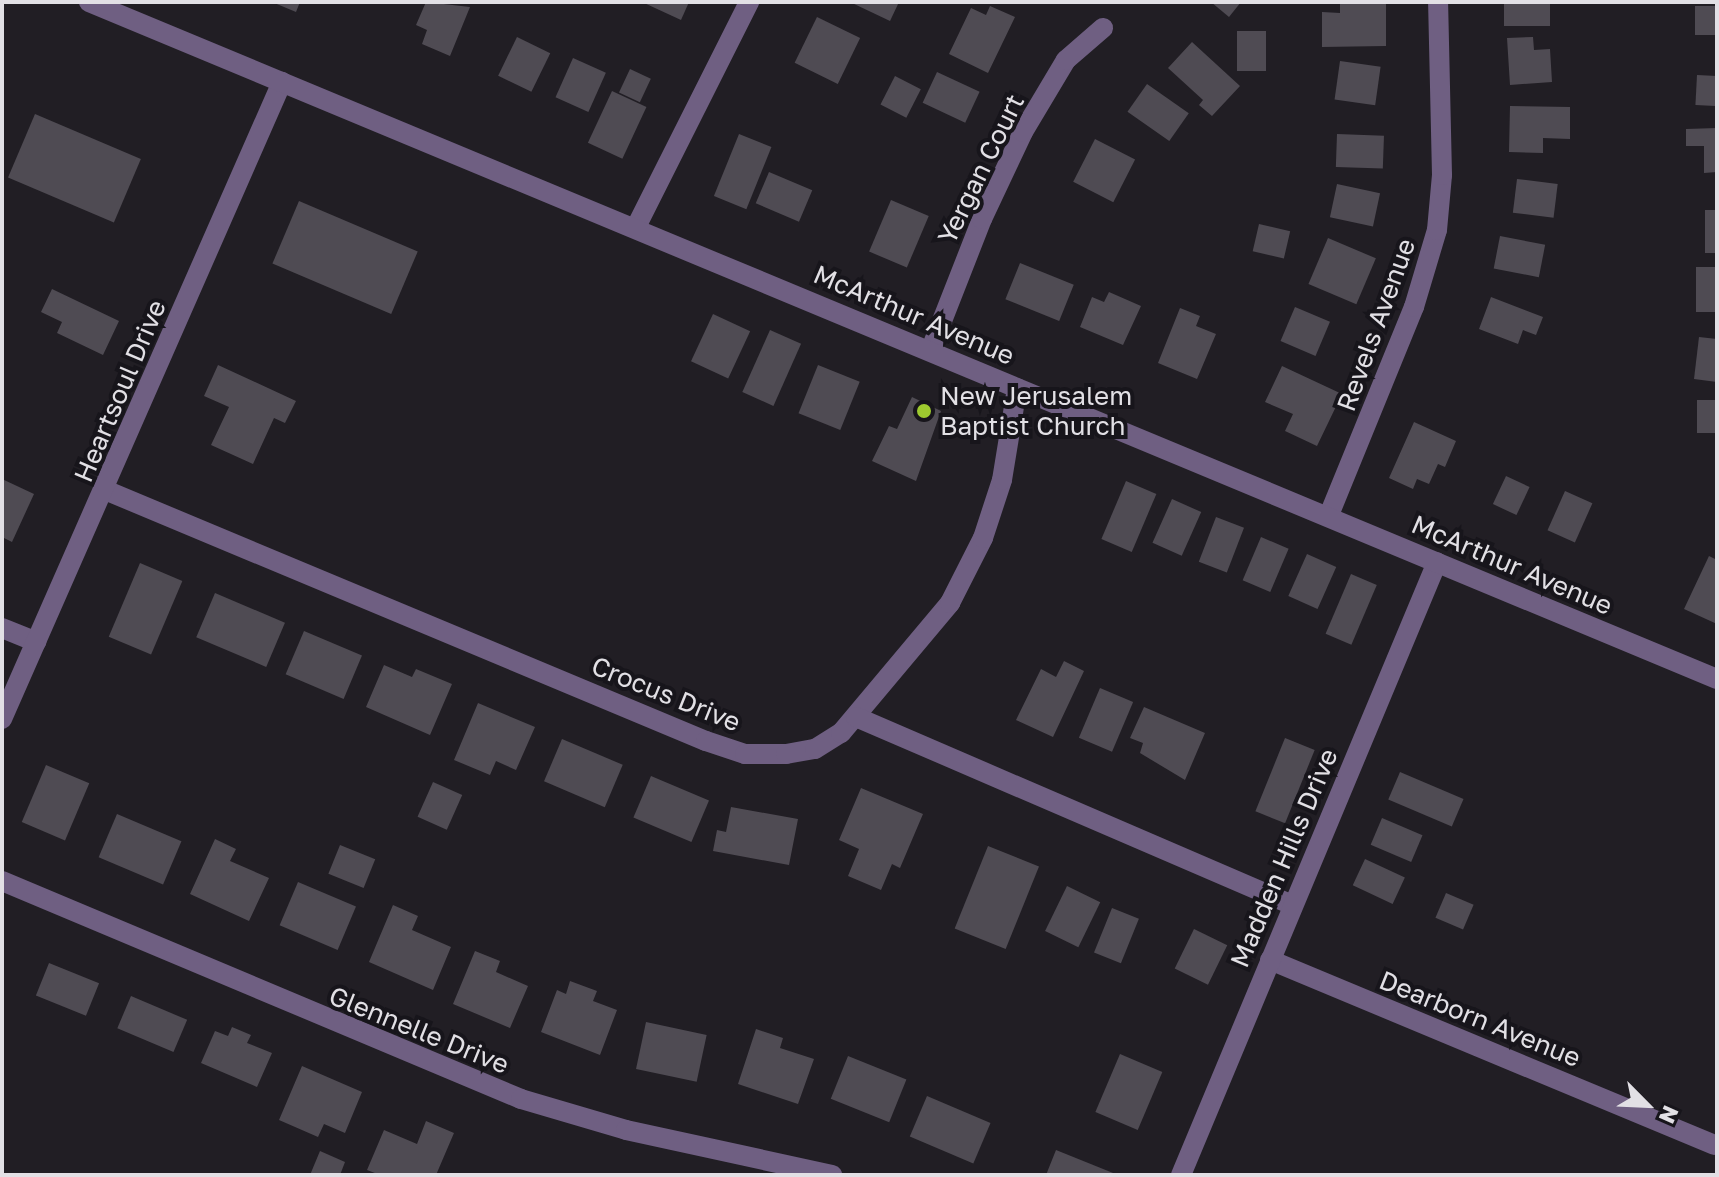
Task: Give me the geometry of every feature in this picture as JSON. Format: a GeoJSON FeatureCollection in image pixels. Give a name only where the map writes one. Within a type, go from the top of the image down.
{"type":"FeatureCollection","features":[{"type":"Feature","properties":{"kind":"street","name":"McArthur Avenue"},"geometry":{"type":"LineString","coordinates":[[89,2],[931,349],[1017,388],[1329,515],[1717,679]]}},
{"type":"Feature","properties":{"kind":"street"},"geometry":{"type":"LineString","coordinates":[[636,227],[749,2]]}},
{"type":"Feature","properties":{"kind":"street","name":"Revels Avenue"},"geometry":{"type":"LineString","coordinates":[[1329,515],[1414,307],[1437,230],[1442,175],[1438,2]]}},
{"type":"Feature","properties":{"kind":"street","name":"Yergan Court"},"geometry":{"type":"LineString","coordinates":[[931,349],[982,219],[1023,132],[1066,60],[1103,28]]}},
{"type":"Feature","properties":{"kind":"street","name":"Heartsoul Drive"},"geometry":{"type":"LineString","coordinates":[[2,719],[282,82]]}},
{"type":"Feature","properties":{"kind":"street","name":"Crocus Drive"},"geometry":{"type":"LineString","coordinates":[[105,490],[745,754],[815,749],[856,717],[934,627],[970,567],[1002,480],[1017,388]]}},
{"type":"Feature","properties":{"kind":"street","name":"Madden Hills Drive"},"geometry":{"type":"LineString","coordinates":[[1181,1175],[1291,904],[1437,562]]}},
{"type":"Feature","properties":{"kind":"street"},"geometry":{"type":"LineString","coordinates":[[2,628],[36,642]]}},
{"type":"Feature","properties":{"kind":"street"},"geometry":{"type":"LineString","coordinates":[[856,717],[1291,904]]}},
{"type":"Feature","properties":{"kind":"street","name":"Glennelle Drive"},"geometry":{"type":"LineString","coordinates":[[2,881],[521,1099],[626,1130],[832,1175]]}},
{"type":"Feature","properties":{"kind":"street","name":"Dearborn Avenue"},"geometry":{"type":"LineString","coordinates":[[1270,960],[1714,1145]]}},
{"type":"Feature","properties":{"kind":"building"},"geometry":{"type":"Polygon","coordinates":[[[272,2],[300,2],[296,12],[272,2]]]}},
{"type":"Feature","properties":{"kind":"building"},"geometry":{"type":"Polygon","coordinates":[[[426,2],[470,7],[450,56],[422,44],[427,30],[416,25],[426,2]]]}},
{"type":"Feature","properties":{"kind":"building"},"geometry":{"type":"Polygon","coordinates":[[[642,2],[689,2],[681,20],[642,2]]]}},
{"type":"Feature","properties":{"kind":"building"},"geometry":{"type":"Polygon","coordinates":[[[850,2],[899,2],[890,21],[850,2]]]}},
{"type":"Feature","properties":{"kind":"building"},"geometry":{"type":"Polygon","coordinates":[[[1211,2],[1241,2],[1229,17],[1211,2]]]}},
{"type":"Feature","properties":{"kind":"building"},"geometry":{"type":"Polygon","coordinates":[[[1340,2],[1386,2],[1386,46],[1322,47],[1322,12],[1340,13],[1340,2]]]}},
{"type":"Feature","properties":{"kind":"building"},"geometry":{"type":"Polygon","coordinates":[[[1504,2],[1550,2],[1550,26],[1504,26],[1504,2]]]}},
{"type":"Feature","properties":{"kind":"building"},"geometry":{"type":"Polygon","coordinates":[[[990,6],[1015,17],[988,73],[949,54],[971,8],[986,15],[990,6]]]}},
{"type":"Feature","properties":{"kind":"building"},"geometry":{"type":"Polygon","coordinates":[[[1695,6],[1717,6],[1717,35],[1695,35],[1695,6]]]}},
{"type":"Feature","properties":{"kind":"building"},"geometry":{"type":"Polygon","coordinates":[[[817,17],[860,38],[838,84],[795,63],[817,17]]]}},
{"type":"Feature","properties":{"kind":"building"},"geometry":{"type":"Polygon","coordinates":[[[1237,31],[1266,31],[1266,71],[1237,71],[1237,31]]]}},
{"type":"Feature","properties":{"kind":"building"},"geometry":{"type":"Polygon","coordinates":[[[517,37],[550,53],[531,92],[498,76],[517,37]]]}},
{"type":"Feature","properties":{"kind":"building"},"geometry":{"type":"Polygon","coordinates":[[[1533,37],[1534,50],[1550,49],[1552,82],[1510,85],[1507,38],[1533,37]]]}},
{"type":"Feature","properties":{"kind":"building"},"geometry":{"type":"Polygon","coordinates":[[[1192,42],[1240,86],[1212,116],[1199,105],[1203,100],[1168,68],[1192,42]]]}},
{"type":"Feature","properties":{"kind":"building"},"geometry":{"type":"Polygon","coordinates":[[[573,58],[606,73],[588,112],[556,97],[573,58]]]}},
{"type":"Feature","properties":{"kind":"building"},"geometry":{"type":"Polygon","coordinates":[[[1340,61],[1381,67],[1375,105],[1335,100],[1340,61]]]}},
{"type":"Feature","properties":{"kind":"building"},"geometry":{"type":"Polygon","coordinates":[[[630,69],[651,79],[640,102],[619,93],[630,69]]]}},
{"type":"Feature","properties":{"kind":"building"},"geometry":{"type":"Polygon","coordinates":[[[937,72],[980,92],[965,123],[923,103],[937,72]]]}},
{"type":"Feature","properties":{"kind":"building"},"geometry":{"type":"Polygon","coordinates":[[[1697,75],[1717,76],[1715,106],[1695,105],[1697,75]]]}},
{"type":"Feature","properties":{"kind":"building"},"geometry":{"type":"Polygon","coordinates":[[[895,76],[921,89],[906,118],[880,105],[895,76]]]}},
{"type":"Feature","properties":{"kind":"building"},"geometry":{"type":"Polygon","coordinates":[[[1147,84],[1189,113],[1169,141],[1127,112],[1147,84]]]}},
{"type":"Feature","properties":{"kind":"building"},"geometry":{"type":"Polygon","coordinates":[[[612,91],[646,107],[622,159],[588,143],[612,91]]]}},
{"type":"Feature","properties":{"kind":"building"},"geometry":{"type":"Polygon","coordinates":[[[1510,106],[1570,107],[1570,139],[1543,138],[1543,153],[1509,152],[1510,106]]]}},
{"type":"Feature","properties":{"kind":"building"},"geometry":{"type":"Polygon","coordinates":[[[35,114],[141,159],[114,222],[8,178],[35,114]]]}},
{"type":"Feature","properties":{"kind":"building"},"geometry":{"type":"Polygon","coordinates":[[[1717,128],[1717,172],[1704,173],[1704,146],[1686,146],[1686,129],[1717,128]]]}},
{"type":"Feature","properties":{"kind":"building"},"geometry":{"type":"Polygon","coordinates":[[[739,134],[771,147],[746,209],[714,196],[739,134]]]}},
{"type":"Feature","properties":{"kind":"building"},"geometry":{"type":"Polygon","coordinates":[[[1337,134],[1384,136],[1383,169],[1336,167],[1337,134]]]}},
{"type":"Feature","properties":{"kind":"building"},"geometry":{"type":"Polygon","coordinates":[[[1095,139],[1135,159],[1113,202],[1073,182],[1095,139]]]}},
{"type":"Feature","properties":{"kind":"building"},"geometry":{"type":"Polygon","coordinates":[[[769,172],[812,190],[799,222],[756,203],[769,172]]]}},
{"type":"Feature","properties":{"kind":"building"},"geometry":{"type":"Polygon","coordinates":[[[1517,179],[1558,184],[1554,218],[1513,213],[1517,179]]]}},
{"type":"Feature","properties":{"kind":"building"},"geometry":{"type":"Polygon","coordinates":[[[1337,184],[1380,193],[1373,226],[1330,217],[1337,184]]]}},
{"type":"Feature","properties":{"kind":"building"},"geometry":{"type":"Polygon","coordinates":[[[891,200],[929,216],[907,268],[869,252],[891,200]]]}},
{"type":"Feature","properties":{"kind":"building"},"geometry":{"type":"Polygon","coordinates":[[[299,201],[418,251],[391,314],[272,264],[299,201]]]}},
{"type":"Feature","properties":{"kind":"building"},"geometry":{"type":"Polygon","coordinates":[[[1705,210],[1717,210],[1717,253],[1705,253],[1705,210]]]}},
{"type":"Feature","properties":{"kind":"building"},"geometry":{"type":"Polygon","coordinates":[[[1259,224],[1290,231],[1284,258],[1253,251],[1259,224]]]}},
{"type":"Feature","properties":{"kind":"building"},"geometry":{"type":"Polygon","coordinates":[[[1500,236],[1545,245],[1539,277],[1494,268],[1500,236]]]}},
{"type":"Feature","properties":{"kind":"building"},"geometry":{"type":"Polygon","coordinates":[[[1328,238],[1376,258],[1356,304],[1308,284],[1328,238]]]}},
{"type":"Feature","properties":{"kind":"building"},"geometry":{"type":"Polygon","coordinates":[[[1020,263],[1074,285],[1059,321],[1005,299],[1020,263]]]}},
{"type":"Feature","properties":{"kind":"building"},"geometry":{"type":"Polygon","coordinates":[[[1696,267],[1717,267],[1717,312],[1696,312],[1696,267]]]}},
{"type":"Feature","properties":{"kind":"building"},"geometry":{"type":"Polygon","coordinates":[[[52,289],[119,321],[103,355],[57,333],[62,322],[41,312],[52,289]]]}},
{"type":"Feature","properties":{"kind":"building"},"geometry":{"type":"Polygon","coordinates":[[[1109,292],[1141,306],[1123,345],[1080,327],[1092,297],[1104,302],[1109,292]]]}},
{"type":"Feature","properties":{"kind":"building"},"geometry":{"type":"Polygon","coordinates":[[[1491,297],[1543,317],[1536,335],[1523,330],[1518,344],[1479,329],[1491,297]]]}},
{"type":"Feature","properties":{"kind":"building"},"geometry":{"type":"Polygon","coordinates":[[[1295,307],[1330,322],[1316,356],[1281,341],[1295,307]]]}},
{"type":"Feature","properties":{"kind":"building"},"geometry":{"type":"Polygon","coordinates":[[[1180,308],[1200,316],[1196,326],[1216,334],[1197,379],[1158,363],[1180,308]]]}},
{"type":"Feature","properties":{"kind":"building"},"geometry":{"type":"Polygon","coordinates":[[[713,314],[750,331],[728,378],[691,361],[713,314]]]}},
{"type":"Feature","properties":{"kind":"building"},"geometry":{"type":"Polygon","coordinates":[[[770,330],[801,344],[773,406],[742,392],[770,330]]]}},
{"type":"Feature","properties":{"kind":"building"},"geometry":{"type":"Polygon","coordinates":[[[1699,337],[1717,339],[1717,382],[1694,379],[1699,337]]]}},
{"type":"Feature","properties":{"kind":"building"},"geometry":{"type":"Polygon","coordinates":[[[218,365],[296,401],[285,423],[274,418],[253,464],[211,445],[229,407],[204,396],[218,365]]]}},
{"type":"Feature","properties":{"kind":"building"},"geometry":{"type":"Polygon","coordinates":[[[818,365],[860,382],[840,430],[799,413],[818,365]]]}},
{"type":"Feature","properties":{"kind":"building"},"geometry":{"type":"Polygon","coordinates":[[[1282,366],[1342,394],[1317,446],[1285,431],[1293,414],[1265,402],[1282,366]]]}},
{"type":"Feature","properties":{"kind":"building"},"geometry":{"type":"Polygon","coordinates":[[[912,397],[941,411],[916,481],[872,461],[889,426],[897,429],[912,397]]]}},
{"type":"Feature","properties":{"kind":"building"},"geometry":{"type":"Polygon","coordinates":[[[1697,400],[1717,400],[1717,433],[1697,433],[1697,400]]]}},
{"type":"Feature","properties":{"kind":"building"},"geometry":{"type":"Polygon","coordinates":[[[1414,422],[1456,441],[1445,467],[1438,464],[1429,484],[1417,479],[1413,489],[1389,478],[1414,422]]]}},
{"type":"Feature","properties":{"kind":"building"},"geometry":{"type":"Polygon","coordinates":[[[1506,476],[1530,487],[1516,515],[1493,504],[1506,476]]]}},
{"type":"Feature","properties":{"kind":"building"},"geometry":{"type":"Polygon","coordinates":[[[2,479],[34,494],[12,542],[2,537],[2,479]]]}},
{"type":"Feature","properties":{"kind":"building"},"geometry":{"type":"Polygon","coordinates":[[[1126,481],[1156,494],[1132,552],[1101,539],[1126,481]]]}},
{"type":"Feature","properties":{"kind":"building"},"geometry":{"type":"Polygon","coordinates":[[[1565,491],[1592,503],[1575,542],[1548,530],[1565,491]]]}},
{"type":"Feature","properties":{"kind":"building"},"geometry":{"type":"Polygon","coordinates":[[[1172,499],[1201,512],[1182,556],[1152,543],[1172,499]]]}},
{"type":"Feature","properties":{"kind":"building"},"geometry":{"type":"Polygon","coordinates":[[[1216,517],[1244,528],[1227,573],[1199,562],[1216,517]]]}},
{"type":"Feature","properties":{"kind":"building"},"geometry":{"type":"Polygon","coordinates":[[[1261,537],[1289,549],[1270,592],[1243,580],[1261,537]]]}},
{"type":"Feature","properties":{"kind":"building"},"geometry":{"type":"Polygon","coordinates":[[[1307,554],[1336,567],[1318,609],[1288,596],[1307,554]]]}},
{"type":"Feature","properties":{"kind":"building"},"geometry":{"type":"Polygon","coordinates":[[[1709,556],[1717,560],[1717,624],[1684,609],[1709,556]]]}},
{"type":"Feature","properties":{"kind":"building"},"geometry":{"type":"Polygon","coordinates":[[[140,563],[182,581],[151,655],[109,637],[140,563]]]}},
{"type":"Feature","properties":{"kind":"building"},"geometry":{"type":"Polygon","coordinates":[[[1351,574],[1377,585],[1351,645],[1326,634],[1351,574]]]}},
{"type":"Feature","properties":{"kind":"building"},"geometry":{"type":"Polygon","coordinates":[[[215,593],[285,623],[266,667],[196,637],[215,593]]]}},
{"type":"Feature","properties":{"kind":"building"},"geometry":{"type":"Polygon","coordinates":[[[304,631],[362,656],[344,699],[286,674],[304,631]]]}},
{"type":"Feature","properties":{"kind":"building"},"geometry":{"type":"Polygon","coordinates":[[[1064,661],[1084,671],[1053,737],[1016,720],[1041,669],[1056,677],[1064,661]]]}},
{"type":"Feature","properties":{"kind":"building"},"geometry":{"type":"Polygon","coordinates":[[[384,665],[412,677],[416,669],[452,684],[430,735],[366,707],[384,665]]]}},
{"type":"Feature","properties":{"kind":"building"},"geometry":{"type":"Polygon","coordinates":[[[1100,688],[1133,702],[1112,752],[1079,738],[1100,688]]]}},
{"type":"Feature","properties":{"kind":"building"},"geometry":{"type":"Polygon","coordinates":[[[478,703],[535,727],[516,770],[496,761],[490,775],[454,760],[478,703]]]}},
{"type":"Feature","properties":{"kind":"building"},"geometry":{"type":"Polygon","coordinates":[[[1144,707],[1205,733],[1185,780],[1140,753],[1143,743],[1130,738],[1144,707]]]}},
{"type":"Feature","properties":{"kind":"building"},"geometry":{"type":"Polygon","coordinates":[[[1285,738],[1315,750],[1285,823],[1255,811],[1285,738]]]}},
{"type":"Feature","properties":{"kind":"building"},"geometry":{"type":"Polygon","coordinates":[[[562,739],[623,765],[605,807],[544,781],[562,739]]]}},
{"type":"Feature","properties":{"kind":"building"},"geometry":{"type":"Polygon","coordinates":[[[46,765],[89,783],[65,840],[22,822],[46,765]]]}},
{"type":"Feature","properties":{"kind":"building"},"geometry":{"type":"Polygon","coordinates":[[[1400,772],[1464,799],[1452,827],[1388,800],[1400,772]]]}},
{"type":"Feature","properties":{"kind":"building"},"geometry":{"type":"Polygon","coordinates":[[[651,776],[709,801],[691,842],[633,817],[651,776]]]}},
{"type":"Feature","properties":{"kind":"building"},"geometry":{"type":"Polygon","coordinates":[[[433,782],[462,795],[447,830],[418,817],[433,782]]]}},
{"type":"Feature","properties":{"kind":"building"},"geometry":{"type":"Polygon","coordinates":[[[861,788],[923,814],[900,868],[892,864],[881,890],[848,876],[859,849],[839,840],[861,788]]]}},
{"type":"Feature","properties":{"kind":"building"},"geometry":{"type":"Polygon","coordinates":[[[731,807],[798,819],[789,865],[713,851],[717,830],[726,832],[731,807]]]}},
{"type":"Feature","properties":{"kind":"building"},"geometry":{"type":"Polygon","coordinates":[[[117,814],[181,841],[163,885],[99,857],[117,814]]]}},
{"type":"Feature","properties":{"kind":"building"},"geometry":{"type":"Polygon","coordinates":[[[1382,818],[1423,835],[1411,862],[1371,845],[1382,818]]]}},
{"type":"Feature","properties":{"kind":"building"},"geometry":{"type":"Polygon","coordinates":[[[215,839],[236,849],[230,861],[269,878],[249,921],[190,894],[215,839]]]}},
{"type":"Feature","properties":{"kind":"building"},"geometry":{"type":"Polygon","coordinates":[[[340,845],[375,859],[364,888],[328,874],[340,845]]]}},
{"type":"Feature","properties":{"kind":"building"},"geometry":{"type":"Polygon","coordinates":[[[988,846],[1039,867],[1006,949],[955,929],[988,846]]]}},
{"type":"Feature","properties":{"kind":"building"},"geometry":{"type":"Polygon","coordinates":[[[1365,859],[1405,878],[1393,904],[1353,885],[1365,859]]]}},
{"type":"Feature","properties":{"kind":"building"},"geometry":{"type":"Polygon","coordinates":[[[298,882],[356,907],[338,950],[280,925],[298,882]]]}},
{"type":"Feature","properties":{"kind":"building"},"geometry":{"type":"Polygon","coordinates":[[[1067,886],[1100,902],[1078,947],[1045,931],[1067,886]]]}},
{"type":"Feature","properties":{"kind":"building"},"geometry":{"type":"Polygon","coordinates":[[[1446,893],[1474,905],[1463,930],[1435,918],[1446,893]]]}},
{"type":"Feature","properties":{"kind":"building"},"geometry":{"type":"Polygon","coordinates":[[[393,905],[418,916],[412,930],[451,947],[433,990],[369,962],[393,905]]]}},
{"type":"Feature","properties":{"kind":"building"},"geometry":{"type":"Polygon","coordinates":[[[1112,908],[1139,919],[1121,963],[1094,953],[1112,908]]]}},
{"type":"Feature","properties":{"kind":"building"},"geometry":{"type":"Polygon","coordinates":[[[1194,929],[1227,945],[1208,985],[1175,969],[1194,929]]]}},
{"type":"Feature","properties":{"kind":"building"},"geometry":{"type":"Polygon","coordinates":[[[475,951],[500,961],[496,972],[528,986],[510,1028],[453,1004],[475,951]]]}},
{"type":"Feature","properties":{"kind":"building"},"geometry":{"type":"Polygon","coordinates":[[[49,963],[99,983],[86,1016],[36,995],[49,963]]]}},
{"type":"Feature","properties":{"kind":"building"},"geometry":{"type":"Polygon","coordinates":[[[570,981],[597,991],[593,1001],[617,1010],[600,1055],[541,1032],[557,990],[566,994],[570,981]]]}},
{"type":"Feature","properties":{"kind":"building"},"geometry":{"type":"Polygon","coordinates":[[[131,996],[187,1020],[173,1052],[117,1028],[131,996]]]}},
{"type":"Feature","properties":{"kind":"building"},"geometry":{"type":"Polygon","coordinates":[[[646,1022],[707,1035],[697,1082],[636,1069],[646,1022]]]}},
{"type":"Feature","properties":{"kind":"building"},"geometry":{"type":"Polygon","coordinates":[[[232,1027],[251,1035],[247,1043],[272,1053],[257,1087],[201,1063],[215,1031],[228,1036],[232,1027]]]}},
{"type":"Feature","properties":{"kind":"building"},"geometry":{"type":"Polygon","coordinates":[[[756,1029],[783,1038],[780,1048],[814,1059],[798,1104],[738,1084],[756,1029]]]}},
{"type":"Feature","properties":{"kind":"building"},"geometry":{"type":"Polygon","coordinates":[[[1120,1054],[1162,1072],[1138,1130],[1095,1112],[1120,1054]]]}},
{"type":"Feature","properties":{"kind":"building"},"geometry":{"type":"Polygon","coordinates":[[[848,1056],[906,1080],[889,1122],[831,1099],[848,1056]]]}},
{"type":"Feature","properties":{"kind":"building"},"geometry":{"type":"Polygon","coordinates":[[[302,1066],[362,1092],[345,1133],[324,1124],[318,1137],[279,1120],[302,1066]]]}},
{"type":"Feature","properties":{"kind":"building"},"geometry":{"type":"Polygon","coordinates":[[[927,1096],[991,1123],[973,1163],[910,1137],[927,1096]]]}},
{"type":"Feature","properties":{"kind":"building"},"geometry":{"type":"Polygon","coordinates":[[[426,1121],[454,1133],[436,1175],[380,1175],[367,1170],[384,1130],[417,1144],[426,1121]]]}},
{"type":"Feature","properties":{"kind":"building"},"geometry":{"type":"Polygon","coordinates":[[[1056,1150],[1118,1175],[1046,1175],[1056,1150]]]}},
{"type":"Feature","properties":{"kind":"building"},"geometry":{"type":"Polygon","coordinates":[[[320,1151],[345,1162],[340,1175],[310,1175],[320,1151]]]}},
{"type":"Feature","properties":{"kind":"place","name":"New Jerusalem Baptist Church"},"geometry":{"type":"Point","coordinates":[924,411]}}]}
